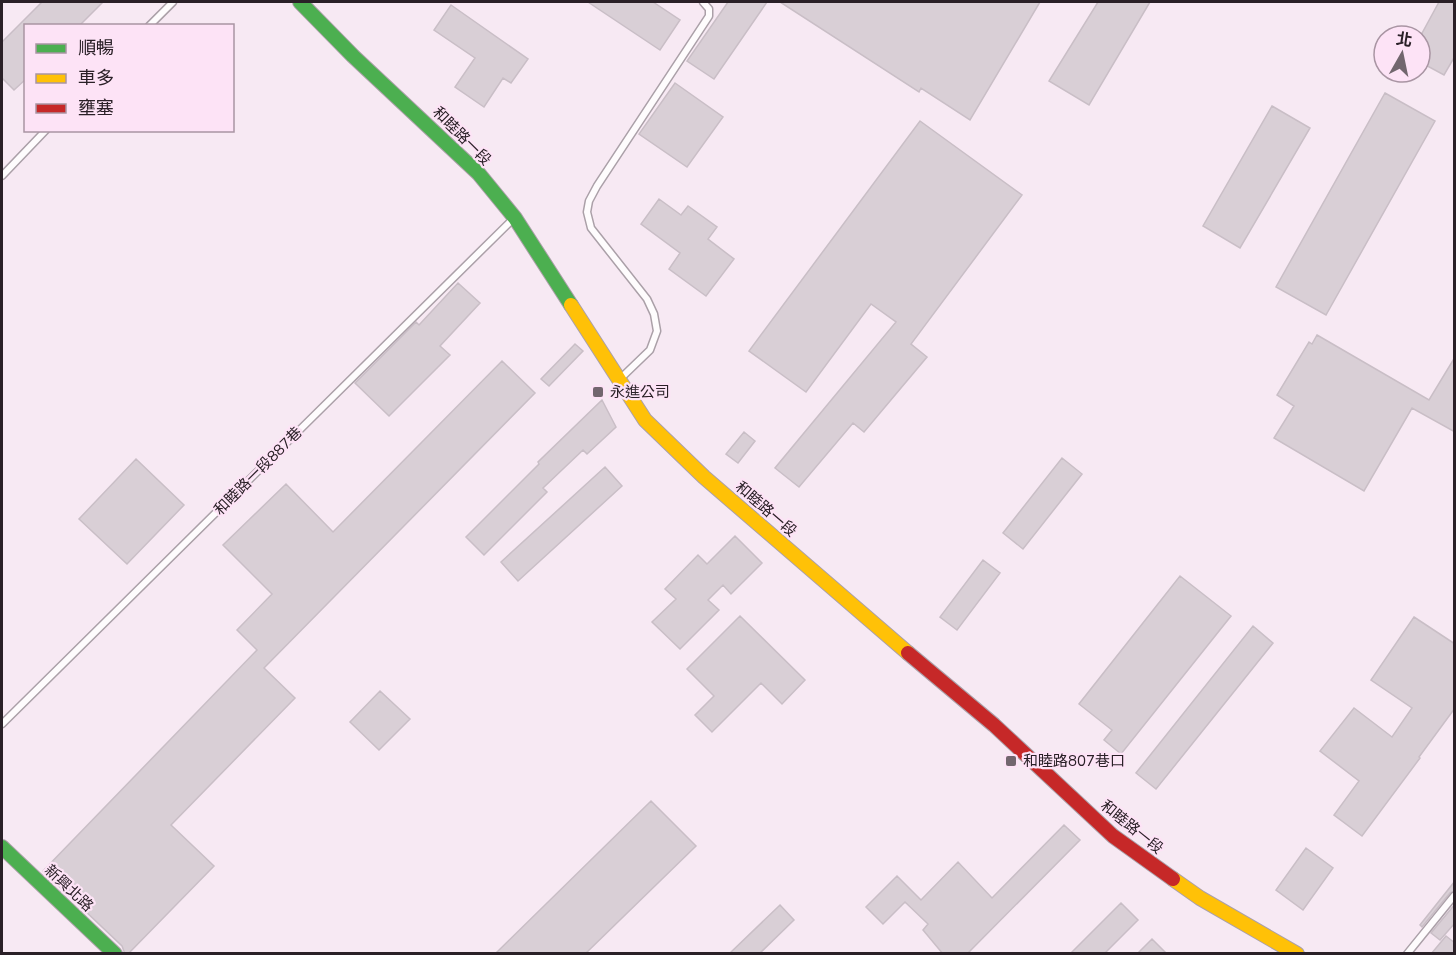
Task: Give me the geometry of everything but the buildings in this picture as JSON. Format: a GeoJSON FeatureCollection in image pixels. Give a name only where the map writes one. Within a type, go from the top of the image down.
{"type":"FeatureCollection","features":[{"type":"Feature","properties":{"kind":"street","name":"和睦路一段"},"geometry":{"type":"LineString","coordinates":[[300,2],[353,56],[479,174],[515,218],[645,420],[704,477],[994,725],[1113,836],[1200,898],[1298,954]]}},
{"type":"Feature","properties":{"kind":"street","name":"新興北路"},"geometry":{"type":"LineString","coordinates":[[2,847],[115,954]]}},
{"type":"Feature","properties":{"kind":"lane"},"geometry":{"type":"LineString","coordinates":[[151,24],[173,2]]}},
{"type":"Feature","properties":{"kind":"lane"},"geometry":{"type":"LineString","coordinates":[[619,380],[650,350],[657,332],[654,314],[647,299],[591,228],[587,212],[589,201],[709,16],[709,9],[703,2]]}},
{"type":"Feature","properties":{"kind":"lane"},"geometry":{"type":"LineString","coordinates":[[2,176],[44,132]]}},
{"type":"Feature","properties":{"kind":"lane","name":"和睦路一段887巷"},"geometry":{"type":"LineString","coordinates":[[2,724],[515,218]]}},
{"type":"Feature","properties":{"kind":"lane"},"geometry":{"type":"LineString","coordinates":[[1407,954],[1455,896]]}},
{"type":"Feature","properties":{"kind":"traffic: fast"},"geometry":{"type":"LineString","coordinates":[[300,2],[353,56],[479,174],[515,218],[571,305]]}},
{"type":"Feature","properties":{"kind":"traffic: fast"},"geometry":{"type":"LineString","coordinates":[[2,847],[115,954]]}},
{"type":"Feature","properties":{"kind":"traffic: slow"},"geometry":{"type":"LineString","coordinates":[[571,305],[645,420],[704,477],[908,653]]}},
{"type":"Feature","properties":{"kind":"traffic: slow"},"geometry":{"type":"LineString","coordinates":[[1173,879],[1200,898],[1297,954]]}},
{"type":"Feature","properties":{"kind":"traffic: jam"},"geometry":{"type":"LineString","coordinates":[[908,653],[994,725],[1113,836],[1173,879]]}},
{"type":"Feature","properties":{"kind":"place","name":"永進公司"},"geometry":{"type":"Point","coordinates":[598,392]}},
{"type":"Feature","properties":{"kind":"place","name":"和睦路807巷口"},"geometry":{"type":"Point","coordinates":[1011,761]}}]}
